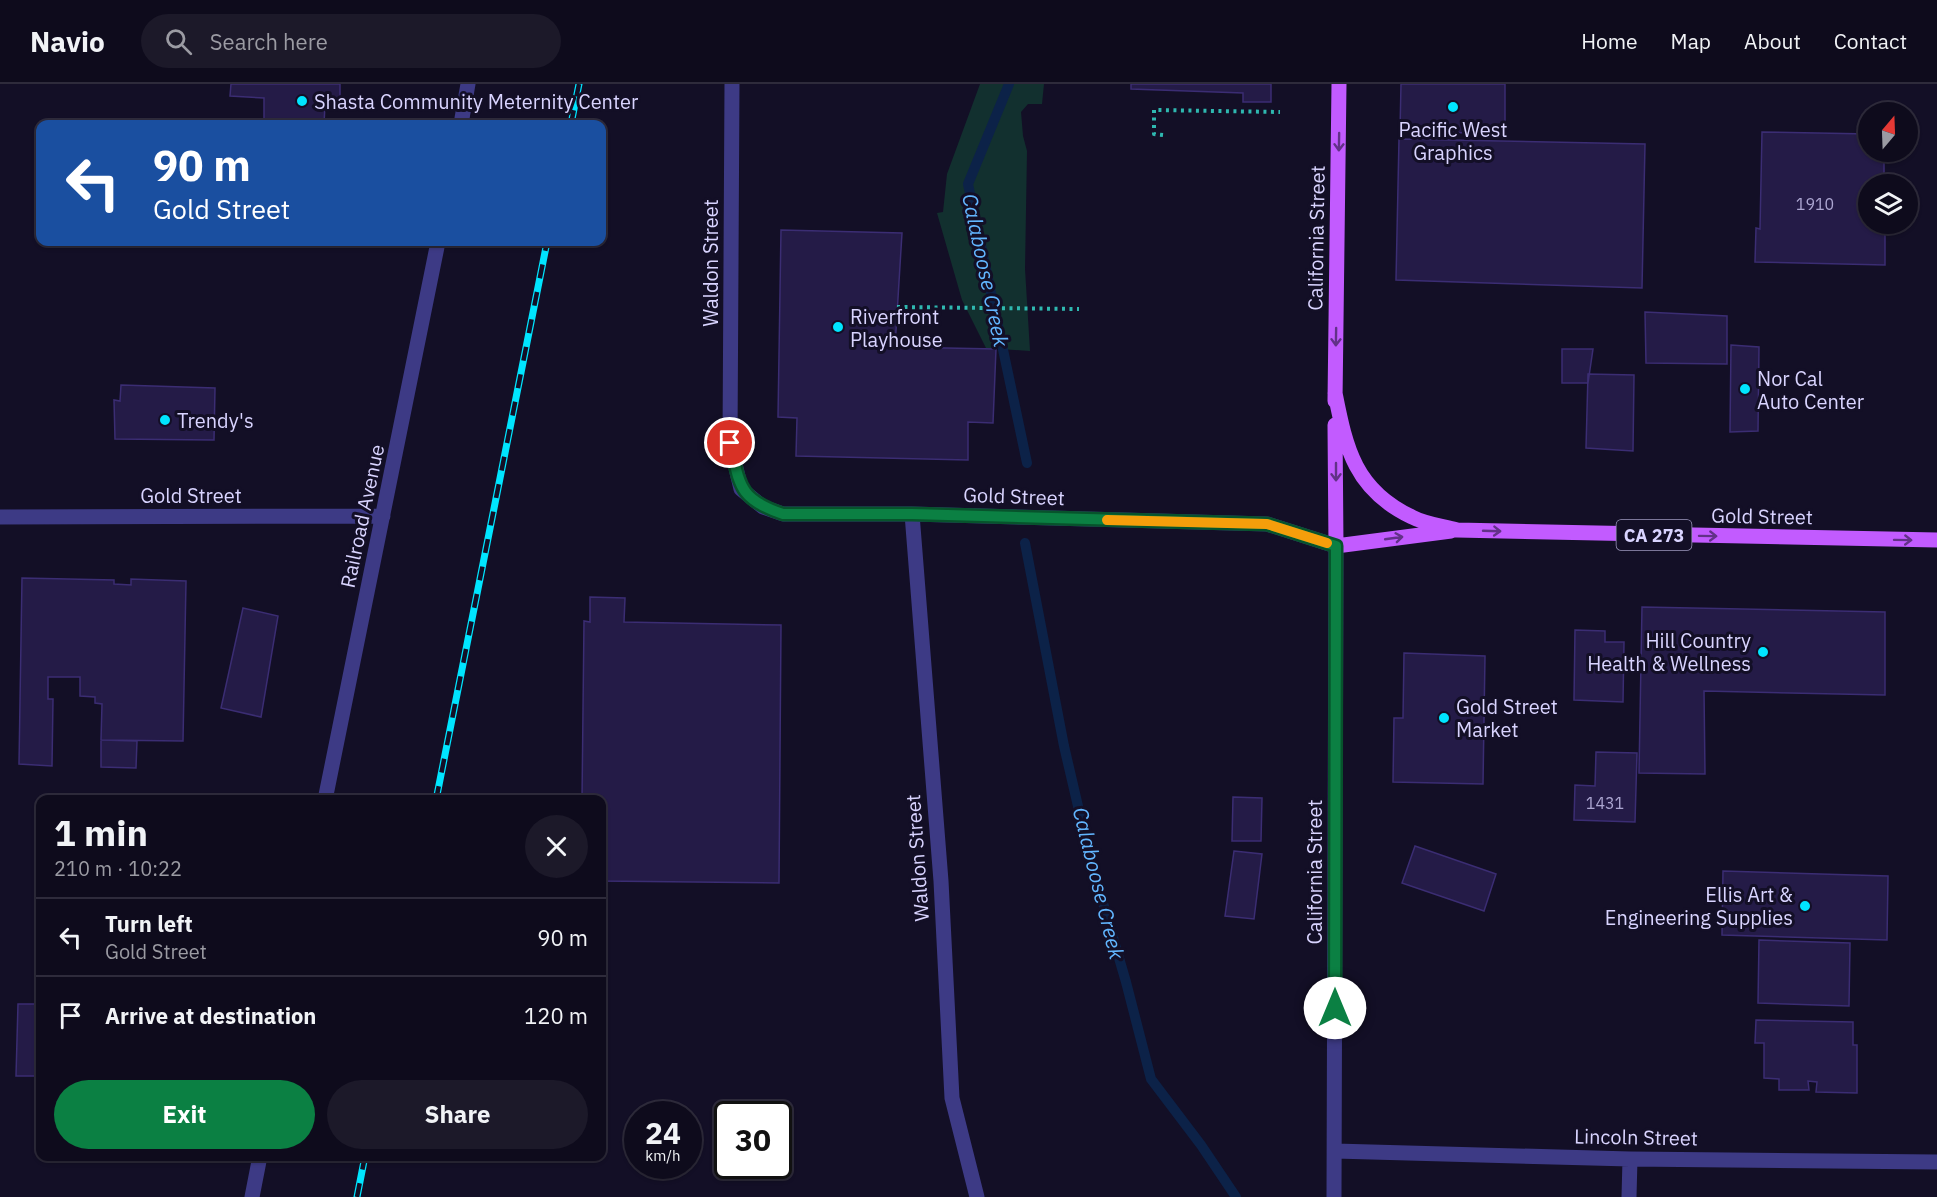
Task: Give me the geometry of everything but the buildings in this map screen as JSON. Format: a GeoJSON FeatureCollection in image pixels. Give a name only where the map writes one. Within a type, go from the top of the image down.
{"type":"FeatureCollection","features":[{"type":"Feature","properties":{"kind":"main road","name":"California Street"},"geometry":{"type":"LineString","coordinates":[[1336,546],[1335,393],[1340,84]]}},
{"type":"Feature","properties":{"kind":"main road","name":"California Street"},"geometry":{"type":"LineString","coordinates":[[1335,393],[1344,435],[1356,468],[1379,496]]}},
{"type":"Feature","properties":{"kind":"main road","name":"Gold Street"},"geometry":{"type":"LineString","coordinates":[[1379,496],[1413,518],[1457,530],[1937,540]]}},
{"type":"Feature","properties":{"kind":"main road","name":"CA 273"},"geometry":{"type":"LineString","coordinates":[[1336,546],[1457,530]]}},
{"type":"Feature","properties":{"kind":"street"},"geometry":{"type":"LineString","coordinates":[[462,120],[468,84]]}},
{"type":"Feature","properties":{"kind":"street","name":"Waldon Street"},"geometry":{"type":"LineString","coordinates":[[730,443],[732,84]]}},
{"type":"Feature","properties":{"kind":"street","name":"Railroad Avenue"},"geometry":{"type":"LineString","coordinates":[[326,795],[437,246]]}},
{"type":"Feature","properties":{"kind":"street","name":"Gold Street"},"geometry":{"type":"LineString","coordinates":[[730,443],[741,489],[763,507],[783,514],[912,514],[1267,524],[1336,546]]}},
{"type":"Feature","properties":{"kind":"street","name":"Waldon Street"},"geometry":{"type":"LineString","coordinates":[[912,514],[940,881],[952,1098],[977,1197]]}},
{"type":"Feature","properties":{"kind":"street","name":"Gold Street"},"geometry":{"type":"LineString","coordinates":[[0,516],[383,516]]}},
{"type":"Feature","properties":{"kind":"street","name":"California Street"},"geometry":{"type":"LineString","coordinates":[[1334,1197],[1336,546]]}},
{"type":"Feature","properties":{"kind":"street","name":"Lincoln Street"},"geometry":{"type":"LineString","coordinates":[[1335,1151],[1630,1159],[1937,1162]]}},
{"type":"Feature","properties":{"kind":"street"},"geometry":{"type":"LineString","coordinates":[[1629,1197],[1630,1159]]}},
{"type":"Feature","properties":{"kind":"street"},"geometry":{"type":"LineString","coordinates":[[252,1197],[259,1161]]}},
{"type":"Feature","properties":{"kind":"path"},"geometry":{"type":"LineString","coordinates":[[1163,135],[1154,134],[1154,110],[1280,112]]}},
{"type":"Feature","properties":{"kind":"path"},"geometry":{"type":"LineString","coordinates":[[897,307],[1079,309]]}},
{"type":"Feature","properties":{"kind":"green space"},"geometry":{"type":"Polygon","coordinates":[[[980,84],[1044,84],[1042,104],[1028,104],[1021,112],[1027,151],[1025,269],[1030,351],[986,348],[962,300],[937,213],[943,212],[947,174],[980,84]]]}},
{"type":"Feature","properties":{"kind":"waterway","name":"Calaboose Creek"},"geometry":{"type":"LineString","coordinates":[[1009,84],[968,184],[1027,463]]}},
{"type":"Feature","properties":{"kind":"waterway","name":"Calaboose Creek"},"geometry":{"type":"LineString","coordinates":[[1025,543],[1064,746],[1091,862],[1151,1079],[1201,1145],[1236,1197]]}},
{"type":"Feature","properties":{"kind":"railway"},"geometry":{"type":"LineString","coordinates":[[572,120],[579,84]]}},
{"type":"Feature","properties":{"kind":"railway"},"geometry":{"type":"LineString","coordinates":[[437,795],[546,246]]}},
{"type":"Feature","properties":{"kind":"railway"},"geometry":{"type":"LineString","coordinates":[[357,1197],[364,1161]]}},
{"type":"Feature","properties":{"kind":"slow traffic"},"geometry":{"type":"LineString","coordinates":[[1107,520],[1267,524],[1327,543]]}},
{"type":"Feature","properties":{"kind":"place","name":"Shasta Community Meternity Center"},"geometry":{"type":"Point","coordinates":[302,101]}},
{"type":"Feature","properties":{"kind":"place","name":"Pacific West Graphics"},"geometry":{"type":"Point","coordinates":[1453,107]}},
{"type":"Feature","properties":{"kind":"place","name":"Riverfront Playhouse"},"geometry":{"type":"Point","coordinates":[838,327]}},
{"type":"Feature","properties":{"kind":"place","name":"Nor Cal Auto Center"},"geometry":{"type":"Point","coordinates":[1745,389]}},
{"type":"Feature","properties":{"kind":"place","name":"Trendy's"},"geometry":{"type":"Point","coordinates":[165,420]}},
{"type":"Feature","properties":{"kind":"place","name":"Hill Country Health & Wellness"},"geometry":{"type":"Point","coordinates":[1763,652]}},
{"type":"Feature","properties":{"kind":"place","name":"Gold Street Market"},"geometry":{"type":"Point","coordinates":[1444,718]}},
{"type":"Feature","properties":{"kind":"place","name":"Ellis Art & Engineering Supplies"},"geometry":{"type":"Point","coordinates":[1805,906]}},
{"type":"Feature","properties":{"kind":"route"},"geometry":{"type":"LineString","coordinates":[[730,443],[741,489],[763,507],[783,514],[912,514],[1267,524],[1336,546],[1335,1008]]}}]}
